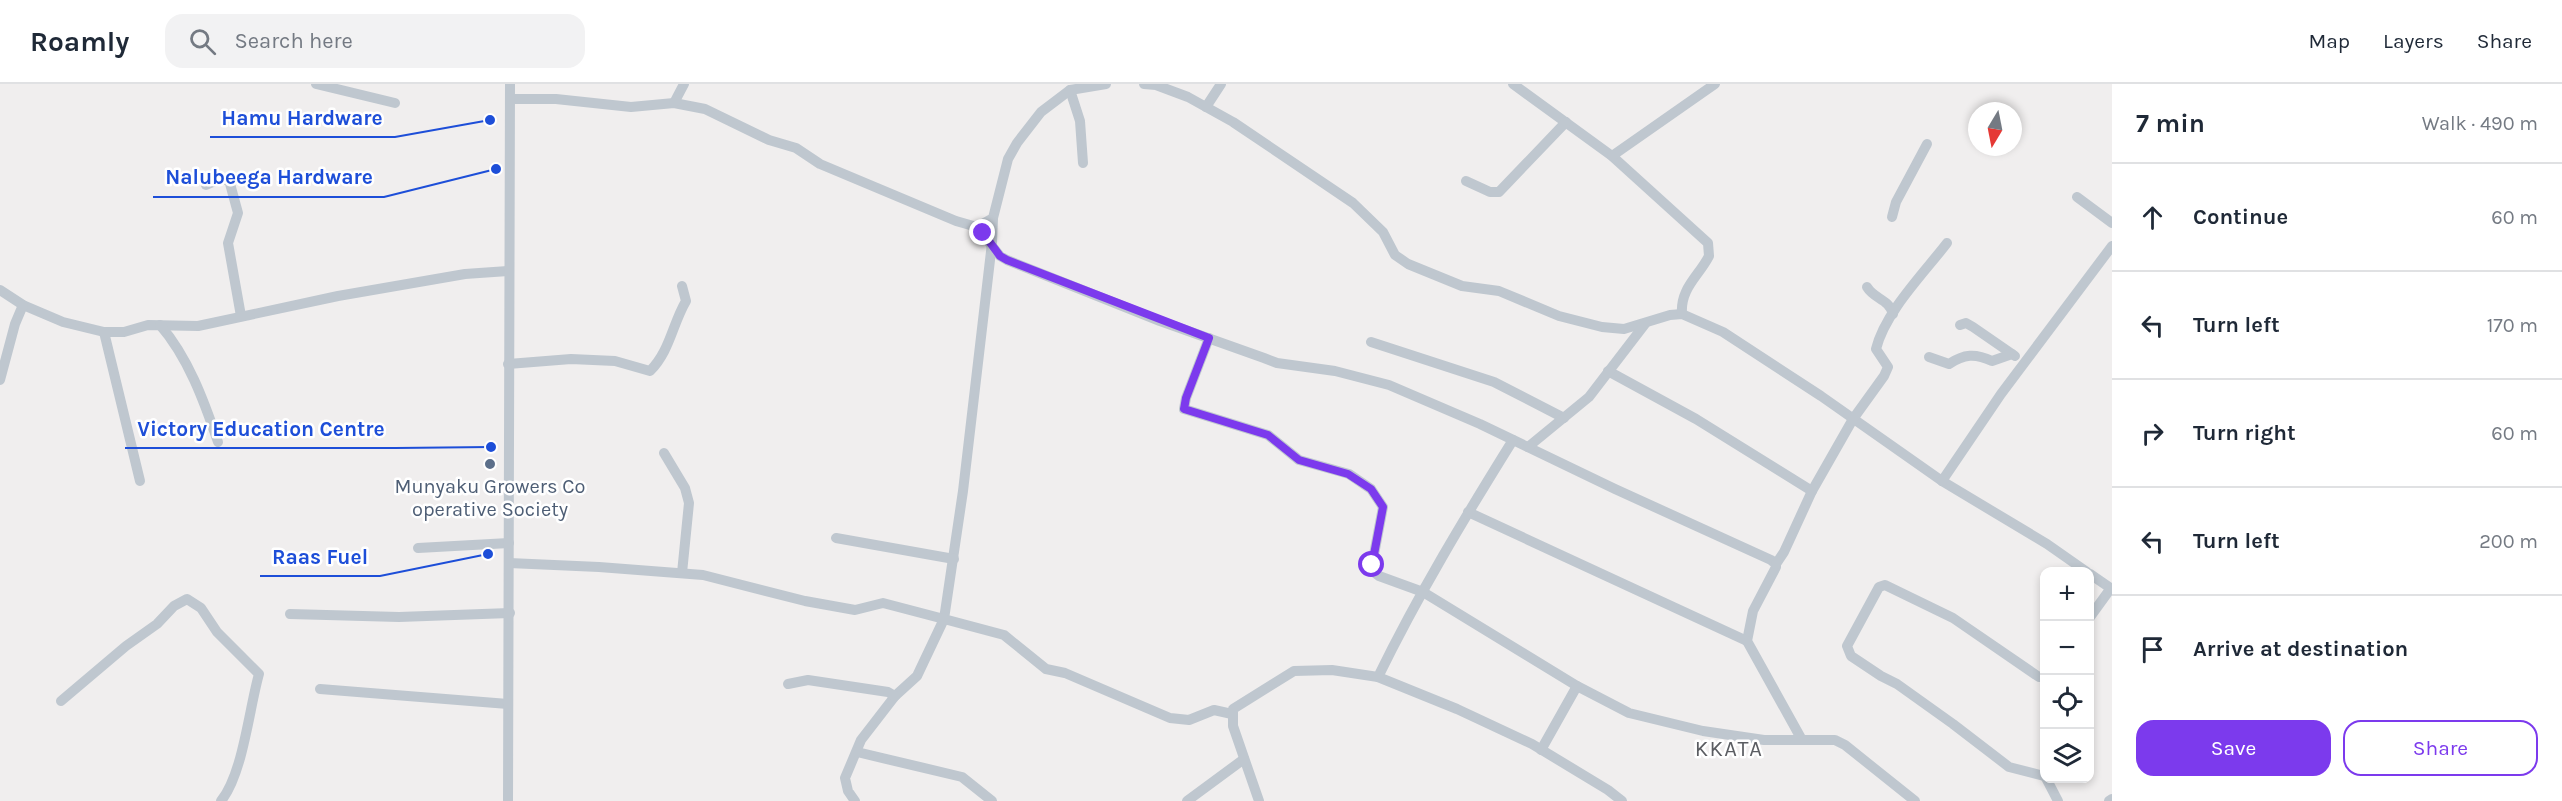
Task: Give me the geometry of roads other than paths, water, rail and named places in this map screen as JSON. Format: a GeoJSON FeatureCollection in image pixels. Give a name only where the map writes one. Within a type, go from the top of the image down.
{"type":"FeatureCollection","features":[{"type":"Feature","properties":{"kind":"street"},"geometry":{"type":"LineString","coordinates":[[316,84],[395,103]]}},
{"type":"Feature","properties":{"kind":"street"},"geometry":{"type":"LineString","coordinates":[[508,801],[510,84]]}},
{"type":"Feature","properties":{"kind":"street"},"geometry":{"type":"LineString","coordinates":[[674,103],[684,84]]}},
{"type":"Feature","properties":{"kind":"street"},"geometry":{"type":"LineString","coordinates":[[855,801],[848,792],[845,778],[861,740],[895,696],[916,675],[944,619],[954,559],[992,243],[993,218],[1001,182],[1017,143],[1041,112],[1070,90],[1106,84]]}},
{"type":"Feature","properties":{"kind":"street"},"geometry":{"type":"LineString","coordinates":[[1144,84],[1156,85],[1188,97],[1233,122],[1353,203],[1383,232],[1395,255],[1408,264],[1462,286],[1506,293],[1559,316],[1602,327],[1624,329],[1670,315],[1682,314],[1724,332],[1942,482],[2047,544],[2080,567]]}},
{"type":"Feature","properties":{"kind":"street"},"geometry":{"type":"LineString","coordinates":[[1206,107],[1221,84]]}},
{"type":"Feature","properties":{"kind":"street"},"geometry":{"type":"LineString","coordinates":[[1513,84],[1612,156],[1708,243],[1709,256],[1688,284],[1682,301],[1682,314]]}},
{"type":"Feature","properties":{"kind":"street"},"geometry":{"type":"LineString","coordinates":[[1612,156],[1701,88],[1715,84]]}},
{"type":"Feature","properties":{"kind":"street"},"geometry":{"type":"LineString","coordinates":[[1070,90],[1080,121],[1083,163]]}},
{"type":"Feature","properties":{"kind":"street"},"geometry":{"type":"LineString","coordinates":[[510,99],[556,99],[631,107],[674,103],[705,109],[769,140],[796,148],[830,168],[956,221],[977,227],[992,243],[1000,256],[1007,260],[1277,363],[1335,370],[1389,385],[1513,440],[1776,564]]}},
{"type":"Feature","properties":{"kind":"street"},"geometry":{"type":"LineString","coordinates":[[1466,181],[1490,192],[1499,192],[1566,122]]}},
{"type":"Feature","properties":{"kind":"street"},"geometry":{"type":"LineString","coordinates":[[1892,217],[1896,202],[1927,144]]}},
{"type":"Feature","properties":{"kind":"street"},"geometry":{"type":"LineString","coordinates":[[206,185],[218,180],[229,180],[234,193],[238,213],[228,243],[242,316]]}},
{"type":"Feature","properties":{"kind":"street"},"geometry":{"type":"LineString","coordinates":[[2077,197],[2098,210],[2112,223]]}},
{"type":"Feature","properties":{"kind":"street"},"geometry":{"type":"LineString","coordinates":[[977,227],[993,218]]}},
{"type":"Feature","properties":{"kind":"street"},"geometry":{"type":"LineString","coordinates":[[1747,641],[1753,611],[1770,582],[1776,564],[1784,552],[1812,491],[1853,419],[1888,367],[1876,349],[1879,337],[1893,314],[1947,243]]}},
{"type":"Feature","properties":{"kind":"street"},"geometry":{"type":"LineString","coordinates":[[1942,482],[2001,394],[2112,246]]}},
{"type":"Feature","properties":{"kind":"street"},"geometry":{"type":"LineString","coordinates":[[0,290],[23,304],[63,322],[104,332],[124,332],[148,325],[198,326],[465,274],[508,271]]}},
{"type":"Feature","properties":{"kind":"street"},"geometry":{"type":"LineString","coordinates":[[508,364],[571,359],[615,361],[650,371],[662,359],[676,318],[686,301],[682,286]]}},
{"type":"Feature","properties":{"kind":"street"},"geometry":{"type":"LineString","coordinates":[[1867,287],[1869,291],[1887,303],[1893,314]]}},
{"type":"Feature","properties":{"kind":"street"},"geometry":{"type":"LineString","coordinates":[[0,380],[15,324],[23,304]]}},
{"type":"Feature","properties":{"kind":"street"},"geometry":{"type":"LineString","coordinates":[[1528,447],[1588,397],[1645,323]]}},
{"type":"Feature","properties":{"kind":"street"},"geometry":{"type":"LineString","coordinates":[[1959,325],[1966,323],[1973,327],[2024,364]]}},
{"type":"Feature","properties":{"kind":"street"},"geometry":{"type":"LineString","coordinates":[[160,325],[179,350],[207,411],[218,442]]}},
{"type":"Feature","properties":{"kind":"street"},"geometry":{"type":"LineString","coordinates":[[104,332],[140,481]]}},
{"type":"Feature","properties":{"kind":"street"},"geometry":{"type":"LineString","coordinates":[[1209,338],[1184,409],[1268,435],[1299,460],[1348,474],[1365,484],[1377,496],[1383,507],[1372,569],[1379,576],[1423,592],[1614,707],[1650,718],[1713,732],[1764,740],[1835,740],[1845,745],[1915,801]]}},
{"type":"Feature","properties":{"kind":"street"},"geometry":{"type":"LineString","coordinates":[[1371,342],[1494,382],[1564,418]]}},
{"type":"Feature","properties":{"kind":"street"},"geometry":{"type":"LineString","coordinates":[[1929,357],[1949,364],[1960,356],[1982,356],[1992,361],[2012,354]]}},
{"type":"Feature","properties":{"kind":"street"},"geometry":{"type":"LineString","coordinates":[[1608,371],[1696,419],[1812,491]]}},
{"type":"Feature","properties":{"kind":"street"},"geometry":{"type":"LineString","coordinates":[[1378,677],[1468,512],[1513,440]]}},
{"type":"Feature","properties":{"kind":"street"},"geometry":{"type":"LineString","coordinates":[[664,453],[685,488],[688,503],[682,573]]}},
{"type":"Feature","properties":{"kind":"street"},"geometry":{"type":"LineString","coordinates":[[1468,512],[1747,641],[1802,741]]}},
{"type":"Feature","properties":{"kind":"street"},"geometry":{"type":"LineString","coordinates":[[836,538],[954,559]]}},
{"type":"Feature","properties":{"kind":"street"},"geometry":{"type":"LineString","coordinates":[[418,548],[509,543]]}},
{"type":"Feature","properties":{"kind":"street"},"geometry":{"type":"LineString","coordinates":[[509,563],[703,575],[805,601],[855,610],[883,603],[1004,635],[1046,669],[1065,673],[1170,718],[1189,720],[1214,710],[1232,714]]}},
{"type":"Feature","properties":{"kind":"street"},"geometry":{"type":"LineString","coordinates":[[2094,577],[2111,589],[2094,612]]}},
{"type":"Feature","properties":{"kind":"street"},"geometry":{"type":"LineString","coordinates":[[2040,676],[1953,618],[1885,585],[1879,587],[1847,646],[1851,656],[1935,711],[2009,767],[2040,776]]}},
{"type":"Feature","properties":{"kind":"street"},"geometry":{"type":"LineString","coordinates":[[61,701],[126,646],[157,624],[174,606],[187,599],[201,608],[217,632],[259,674],[235,775],[221,801]]}},
{"type":"Feature","properties":{"kind":"street"},"geometry":{"type":"LineString","coordinates":[[290,614],[399,617],[510,613]]}},
{"type":"Feature","properties":{"kind":"street"},"geometry":{"type":"LineString","coordinates":[[1259,801],[1233,726],[1232,714],[1235,706],[1294,671],[1338,670],[1378,677],[1457,709],[1541,750],[1608,790],[1622,801]]}},
{"type":"Feature","properties":{"kind":"street"},"geometry":{"type":"LineString","coordinates":[[788,684],[808,680],[879,691],[895,696]]}},
{"type":"Feature","properties":{"kind":"street"},"geometry":{"type":"LineString","coordinates":[[1541,750],[1577,686]]}},
{"type":"Feature","properties":{"kind":"street"},"geometry":{"type":"LineString","coordinates":[[320,689],[508,704]]}},
{"type":"Feature","properties":{"kind":"street"},"geometry":{"type":"LineString","coordinates":[[857,752],[962,777],[992,801]]}},
{"type":"Feature","properties":{"kind":"street"},"geometry":{"type":"LineString","coordinates":[[1187,801],[1244,759]]}},
{"type":"Feature","properties":{"kind":"street"},"geometry":{"type":"LineString","coordinates":[[2048,783],[2058,801]]}},
{"type":"Feature","properties":{"kind":"place","name":"Hamu Hardware"},"geometry":{"type":"Point","coordinates":[490,120]}},
{"type":"Feature","properties":{"kind":"place","name":"Nalubeega Hardware"},"geometry":{"type":"Point","coordinates":[496,169]}},
{"type":"Feature","properties":{"kind":"place","name":"Victory Education Centre"},"geometry":{"type":"Point","coordinates":[491,447]}},
{"type":"Feature","properties":{"kind":"place","name":"Munyaku Growers Co operative Society"},"geometry":{"type":"Point","coordinates":[490,464]}},
{"type":"Feature","properties":{"kind":"place","name":"Raas Fuel"},"geometry":{"type":"Point","coordinates":[488,554]}},
{"type":"Feature","properties":{"kind":"district","name":"KKATA"},"geometry":{"type":"Point","coordinates":[1729,748]}}]}
